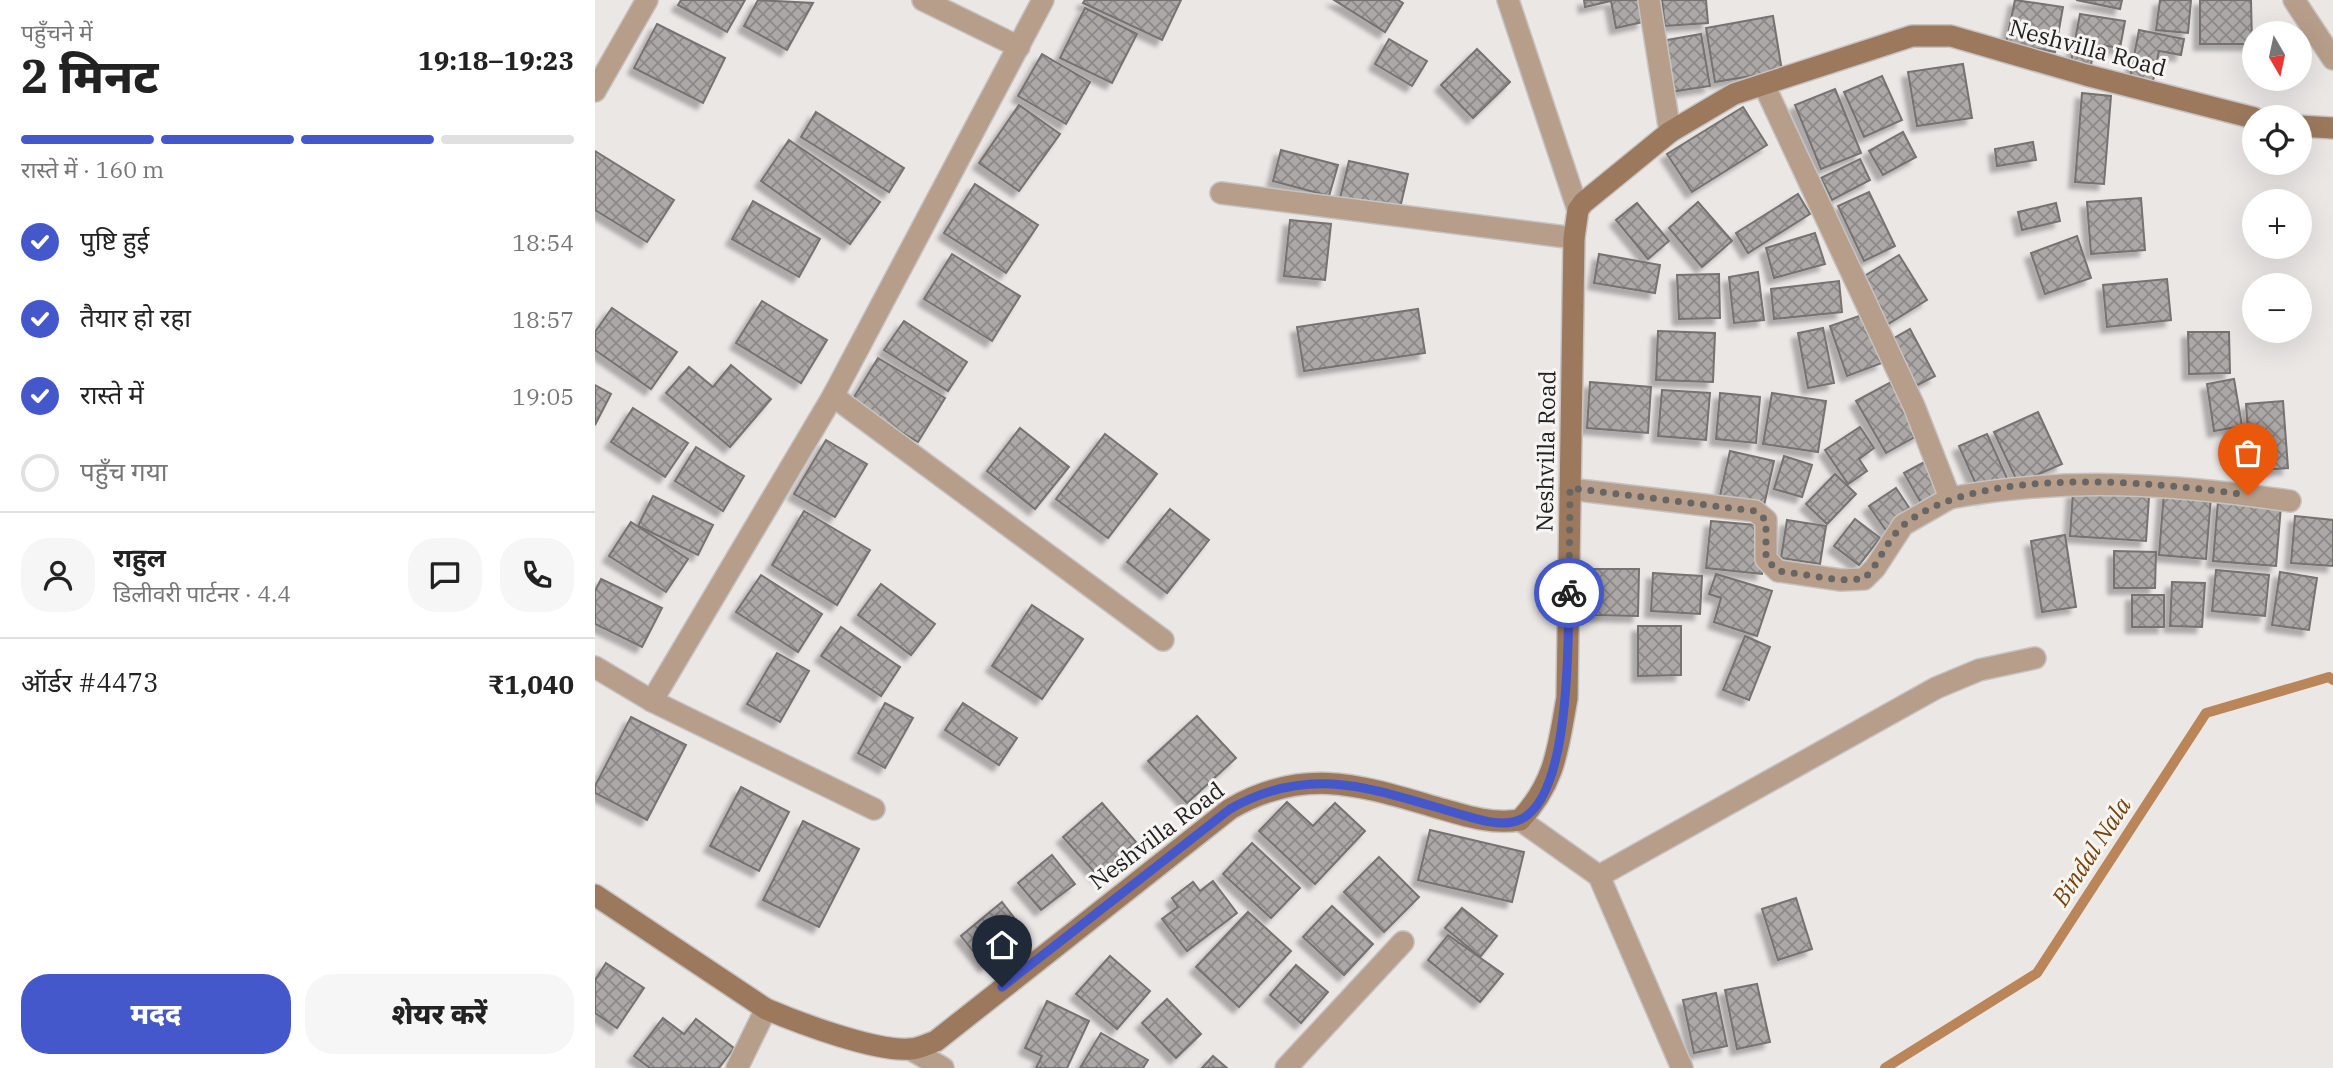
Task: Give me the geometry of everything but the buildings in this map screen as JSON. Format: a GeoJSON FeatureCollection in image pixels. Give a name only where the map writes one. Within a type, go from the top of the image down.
{"type":"FeatureCollection","features":[{"type":"Feature","properties":{"kind":"street"},"geometry":{"type":"LineString","coordinates":[[595,91],[647,0]]}},
{"type":"Feature","properties":{"kind":"street"},"geometry":{"type":"LineString","coordinates":[[923,0],[1019,47]]}},
{"type":"Feature","properties":{"kind":"street"},"geometry":{"type":"LineString","coordinates":[[652,701],[833,396],[1043,0]]}},
{"type":"Feature","properties":{"kind":"street"},"geometry":{"type":"LineString","coordinates":[[1508,0],[1579,210]]}},
{"type":"Feature","properties":{"kind":"street"},"geometry":{"type":"LineString","coordinates":[[1649,0],[1670,132]]}},
{"type":"Feature","properties":{"kind":"street"},"geometry":{"type":"LineString","coordinates":[[2294,0],[2333,59]]}},
{"type":"Feature","properties":{"kind":"street","name":"Neshvilla Road"},"geometry":{"type":"LineString","coordinates":[[595,895],[766,1009],[796,1022],[885,1047],[910,1049],[936,1041],[1230,809],[1259,792],[1291,783],[1324,783],[1373,789],[1482,820],[1502,823],[1520,820],[1540,800],[1555,763],[1567,698],[1574,238],[1579,210],[1670,132],[1734,94],[1912,36],[1951,36],[2085,75],[2242,115]]}},
{"type":"Feature","properties":{"kind":"street"},"geometry":{"type":"LineString","coordinates":[[1764,85],[1914,406],[1950,498]]}},
{"type":"Feature","properties":{"kind":"street"},"geometry":{"type":"LineString","coordinates":[[2312,127],[2333,128]]}},
{"type":"Feature","properties":{"kind":"street"},"geometry":{"type":"LineString","coordinates":[[1221,193],[1574,238]]}},
{"type":"Feature","properties":{"kind":"street"},"geometry":{"type":"LineString","coordinates":[[833,396],[1163,640]]}},
{"type":"Feature","properties":{"kind":"street"},"geometry":{"type":"LineString","coordinates":[[1570,488],[1755,511],[1766,520],[1766,559],[1778,571],[1841,580],[1864,579],[1875,568],[1903,525],[1950,498],[1998,489],[2097,482],[2205,489],[2290,501]]}},
{"type":"Feature","properties":{"kind":"street"},"geometry":{"type":"LineString","coordinates":[[1598,876],[1936,688],[1979,670],[2035,658]]}},
{"type":"Feature","properties":{"kind":"street"},"geometry":{"type":"LineString","coordinates":[[595,667],[652,701],[874,809]]}},
{"type":"Feature","properties":{"kind":"street"},"geometry":{"type":"LineString","coordinates":[[1520,820],[1598,876],[1682,1068]]}},
{"type":"Feature","properties":{"kind":"street"},"geometry":{"type":"LineString","coordinates":[[1286,1068],[1403,943]]}},
{"type":"Feature","properties":{"kind":"street"},"geometry":{"type":"LineString","coordinates":[[737,1068],[766,1009]]}},
{"type":"Feature","properties":{"kind":"street"},"geometry":{"type":"LineString","coordinates":[[910,1049],[943,1068]]}},
{"type":"Feature","properties":{"kind":"waterway","name":"Bindal Nala"},"geometry":{"type":"LineString","coordinates":[[1885,1068],[2037,973],[2206,713],[2329,677],[2333,680]]}},
{"type":"Feature","properties":{"kind":"way so far"},"geometry":{"type":"LineString","coordinates":[[1569,593],[1570,488],[1755,511],[1766,520],[1766,559],[1778,571],[1841,580],[1864,579],[1875,568],[1903,525],[1950,498],[1998,489],[2097,482],[2205,489],[2248,495]]}},
{"type":"Feature","properties":{"kind":"route"},"geometry":{"type":"LineString","coordinates":[[1002,987],[1230,809],[1259,792],[1291,783],[1324,783],[1373,789],[1482,820],[1502,823],[1520,820],[1540,800],[1555,763],[1567,698],[1569,593]]}}]}
